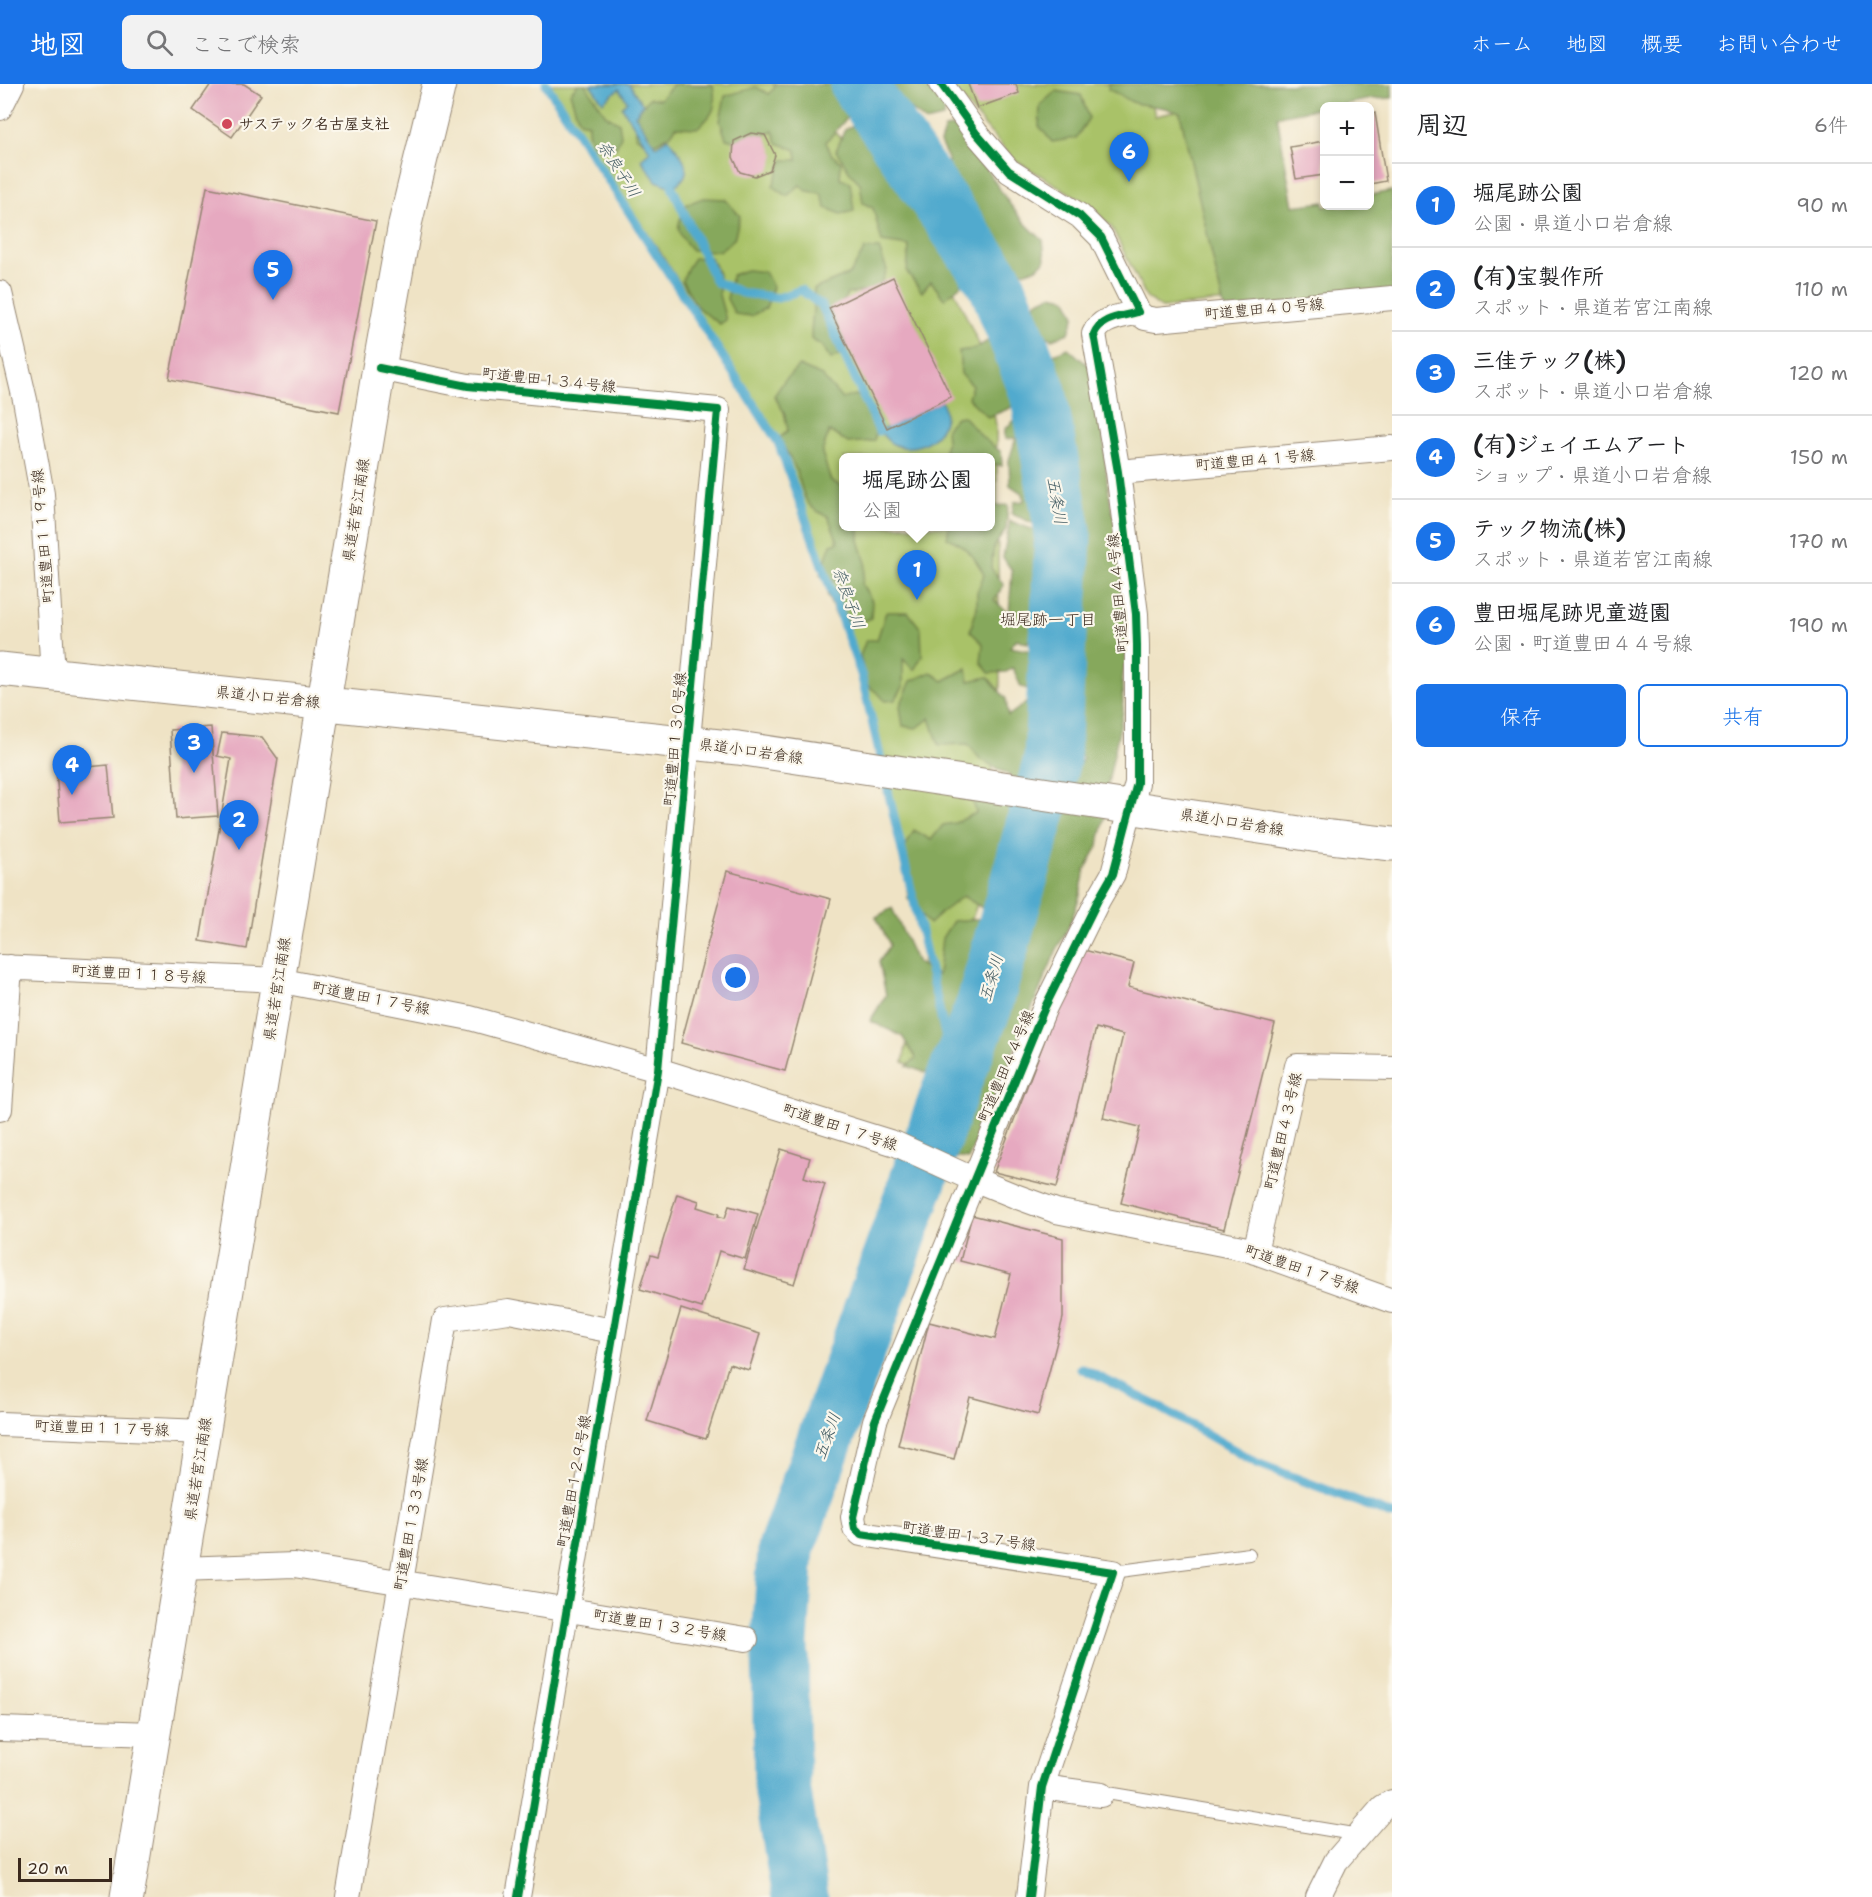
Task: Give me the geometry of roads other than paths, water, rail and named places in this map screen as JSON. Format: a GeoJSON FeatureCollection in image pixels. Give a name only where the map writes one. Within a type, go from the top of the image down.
{"type":"FeatureCollection","features":[{"type":"Feature","properties":{"kind":"main road","name":"県道若宮江南線"},"geometry":{"type":"LineString","coordinates":[[127,1897],[379,368],[405,224],[439,84]]}},
{"type":"Feature","properties":{"kind":"main road","name":"県道小口岩倉線"},"geometry":{"type":"LineString","coordinates":[[0,669],[688,742],[1313,835],[1392,844]]}},
{"type":"Feature","properties":{"kind":"street"},"geometry":{"type":"LineString","coordinates":[[0,108],[12,84]]}},
{"type":"Feature","properties":{"kind":"street"},"geometry":{"type":"LineString","coordinates":[[941,84],[975,133],[1009,171],[1080,216],[1101,237],[1138,312]]}},
{"type":"Feature","properties":{"kind":"street","name":"町道豊田１１９号線"},"geometry":{"type":"LineString","coordinates":[[0,293],[25,400],[42,494],[53,675]]}},
{"type":"Feature","properties":{"kind":"street","name":"町道豊田４０号線"},"geometry":{"type":"LineString","coordinates":[[1138,312],[1145,318],[1156,320],[1392,298]]}},
{"type":"Feature","properties":{"kind":"street","name":"町道豊田４４号線"},"geometry":{"type":"LineString","coordinates":[[970,1178],[1045,1007],[1113,874],[1125,806],[1137,783],[1136,614],[1118,472],[1094,334],[1097,325],[1103,321],[1138,312]]}},
{"type":"Feature","properties":{"kind":"street","name":"町道豊田１３４号線"},"geometry":{"type":"LineString","coordinates":[[379,368],[468,386],[718,410]]}},
{"type":"Feature","properties":{"kind":"street","name":"町道豊田１３０号線"},"geometry":{"type":"LineString","coordinates":[[658,1070],[718,410]]}},
{"type":"Feature","properties":{"kind":"street","name":"町道豊田４１号線"},"geometry":{"type":"LineString","coordinates":[[1118,472],[1392,448]]}},
{"type":"Feature","properties":{"kind":"street"},"geometry":{"type":"LineString","coordinates":[[0,1109],[5,967]]}},
{"type":"Feature","properties":{"kind":"street","name":"町道豊田１１８号線"},"geometry":{"type":"LineString","coordinates":[[5,967],[278,980]]}},
{"type":"Feature","properties":{"kind":"street","name":"町道豊田１７号線"},"geometry":{"type":"LineString","coordinates":[[278,980],[470,1018],[658,1070],[896,1144],[1015,1197],[1056,1211],[1247,1249],[1392,1301]]}},
{"type":"Feature","properties":{"kind":"street","name":"町道豊田４３号線"},"geometry":{"type":"LineString","coordinates":[[1255,1252],[1297,1066],[1392,1068]]}},
{"type":"Feature","properties":{"kind":"street","name":"町道豊田１２９号線"},"geometry":{"type":"LineString","coordinates":[[519,1897],[658,1070]]}},
{"type":"Feature","properties":{"kind":"street","name":"町道豊田１３７号線"},"geometry":{"type":"LineString","coordinates":[[970,1178],[875,1421],[853,1517],[854,1523],[861,1534],[1113,1572]]}},
{"type":"Feature","properties":{"kind":"street","name":"町道豊田１３３号線"},"geometry":{"type":"LineString","coordinates":[[348,1897],[445,1320],[508,1311],[614,1331]]}},
{"type":"Feature","properties":{"kind":"street","name":"町道豊田１１７号線"},"geometry":{"type":"LineString","coordinates":[[0,1424],[204,1432]]}},
{"type":"Feature","properties":{"kind":"street","name":"町道豊田１３２号線"},"geometry":{"type":"LineString","coordinates":[[181,1569],[294,1565],[746,1639]]}},
{"type":"Feature","properties":{"kind":"street"},"geometry":{"type":"LineString","coordinates":[[1029,1897],[1042,1787],[1113,1572]]}},
{"type":"Feature","properties":{"kind":"street"},"geometry":{"type":"LineString","coordinates":[[0,1729],[154,1734]]}},
{"type":"Feature","properties":{"kind":"street"},"geometry":{"type":"LineString","coordinates":[[1042,1787],[1101,1795]]}},
{"type":"Feature","properties":{"kind":"street"},"geometry":{"type":"LineString","coordinates":[[1318,1897],[1336,1861],[1383,1807],[1392,1802]]}},
{"type":"Feature","properties":{"kind":"lane"},"geometry":{"type":"LineString","coordinates":[[1113,1572],[1249,1554]]}},
{"type":"Feature","properties":{"kind":"lane"},"geometry":{"type":"LineString","coordinates":[[1101,1795],[1107,1793],[1359,1835]]}},
{"type":"Feature","properties":{"kind":"water"},"geometry":{"type":"Polygon","coordinates":[[[590,84],[629,84],[643,105],[635,115],[656,146],[668,138],[683,158],[686,170],[680,182],[672,187],[656,181],[641,159],[650,151],[622,107],[627,101],[619,89],[603,102],[590,84]]]}},
{"type":"Feature","properties":{"kind":"water"},"geometry":{"type":"Polygon","coordinates":[[[942,401],[945,412],[944,422],[932,439],[923,444],[903,447],[891,443],[879,431],[942,401]]]}},
{"type":"Feature","properties":{"kind":"waterway","name":"奈良子川"},"geometry":{"type":"LineString","coordinates":[[546,84],[778,442],[861,674],[882,764]]}},
{"type":"Feature","properties":{"kind":"waterway","name":"五条川"},"geometry":{"type":"LineString","coordinates":[[800,1897],[782,1787],[780,1643],[786,1549],[955,1077],[984,1006],[1052,760],[1063,532],[1038,392],[996,283],[858,84]]}},
{"type":"Feature","properties":{"kind":"waterway"},"geometry":{"type":"LineString","coordinates":[[672,187],[716,282],[742,293],[778,298],[801,290],[822,306],[879,431]]}},
{"type":"Feature","properties":{"kind":"waterway","name":"奈良子川"},"geometry":{"type":"LineString","coordinates":[[885,778],[955,1077]]}},
{"type":"Feature","properties":{"kind":"waterway"},"geometry":{"type":"LineString","coordinates":[[1081,1368],[1156,1405],[1257,1463],[1392,1515]]}},
{"type":"Feature","properties":{"kind":"place","name":"サステック名古屋支社"},"geometry":{"type":"Point","coordinates":[227,124]}},
{"type":"Feature","properties":{"kind":"place","name":"豊田堀尾跡児童遊園"},"geometry":{"type":"Point","coordinates":[1129,182]}},
{"type":"Feature","properties":{"kind":"place","name":"テック物流(株)"},"geometry":{"type":"Point","coordinates":[273,300]}},
{"type":"Feature","properties":{"kind":"place","name":"堀尾跡公園"},"geometry":{"type":"Point","coordinates":[917,600]}},
{"type":"Feature","properties":{"kind":"place","name":"三佳テック(株)"},"geometry":{"type":"Point","coordinates":[194,773]}},
{"type":"Feature","properties":{"kind":"place","name":"(有)ジェイエムアート"},"geometry":{"type":"Point","coordinates":[72,795]}},
{"type":"Feature","properties":{"kind":"place","name":"(有)宝製作所"},"geometry":{"type":"Point","coordinates":[239,850]}},
{"type":"Feature","properties":{"kind":"district","name":"堀尾跡一丁目"},"geometry":{"type":"Point","coordinates":[1048,619]}}]}
